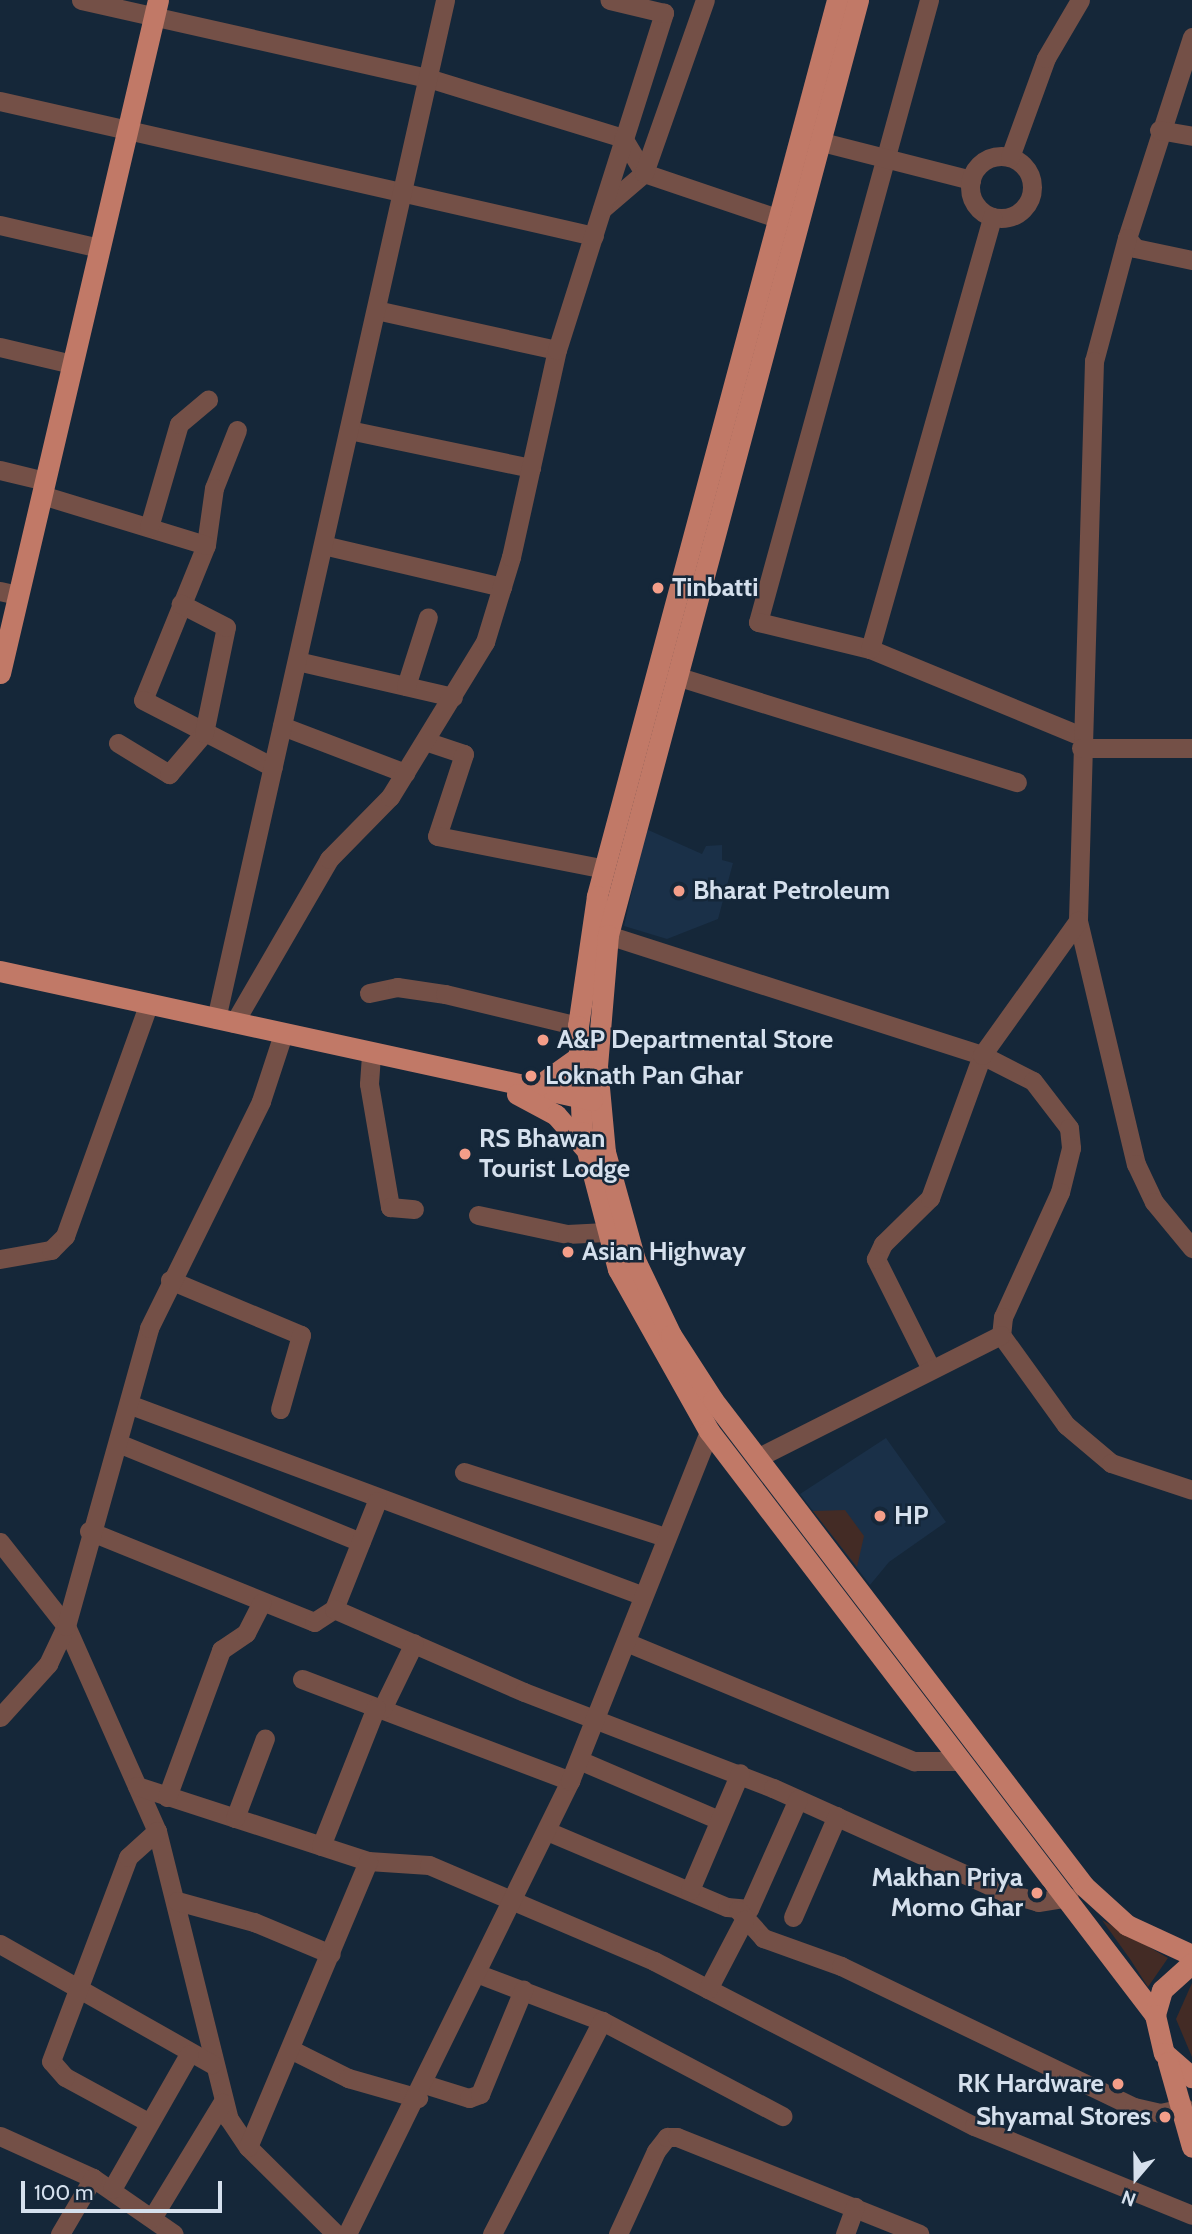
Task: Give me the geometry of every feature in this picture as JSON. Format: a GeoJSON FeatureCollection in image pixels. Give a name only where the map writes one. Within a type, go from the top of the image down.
{"type":"FeatureCollection","features":[{"type":"Feature","properties":{"kind":"main road"},"geometry":{"type":"LineString","coordinates":[[837,0],[719,443],[698,482],[666,589],[645,675],[645,722],[605,869],[578,1026],[577,1058],[614,1195],[726,1400],[737,1431],[1084,1886],[1127,1925],[1192,1955]]}},
{"type":"Feature","properties":{"kind":"main road"},"geometry":{"type":"LineString","coordinates":[[858,0],[608,935],[599,999],[585,1149],[606,1232],[644,1325],[709,1431],[961,1761],[1069,1897],[1155,2015],[1164,2053],[1184,2108],[1192,2147]]}},
{"type":"Feature","properties":{"kind":"main road"},"geometry":{"type":"LineString","coordinates":[[0,673],[9,593],[44,488],[156,8]]}},
{"type":"Feature","properties":{"kind":"main road"},"geometry":{"type":"LineString","coordinates":[[0,971],[149,1003],[589,1107]]}},
{"type":"Feature","properties":{"kind":"main road"},"geometry":{"type":"LineString","coordinates":[[526,1091],[577,1058]]}},
{"type":"Feature","properties":{"kind":"main road"},"geometry":{"type":"LineString","coordinates":[[526,1091],[556,1115],[585,1149]]}},
{"type":"Feature","properties":{"kind":"main road"},"geometry":{"type":"LineString","coordinates":[[1155,2015],[1162,1990],[1192,1963]]}},
{"type":"Feature","properties":{"kind":"main road"},"geometry":{"type":"LineString","coordinates":[[1164,2053],[1192,2077]]}},
{"type":"Feature","properties":{"kind":"street"},"geometry":{"type":"LineString","coordinates":[[81,0],[156,8],[428,78],[623,138],[644,173],[780,219]]}},
{"type":"Feature","properties":{"kind":"street"},"geometry":{"type":"LineString","coordinates":[[225,1021],[282,726],[445,0]]}},
{"type":"Feature","properties":{"kind":"street"},"geometry":{"type":"LineString","coordinates":[[225,1021],[329,859],[405,773],[485,642],[502,587],[531,468],[556,350],[664,13],[610,0]]}},
{"type":"Feature","properties":{"kind":"street"},"geometry":{"type":"LineString","coordinates":[[602,210],[644,173],[705,0]]}},
{"type":"Feature","properties":{"kind":"street"},"geometry":{"type":"LineString","coordinates":[[836,86],[868,0]]}},
{"type":"Feature","properties":{"kind":"street"},"geometry":{"type":"LineString","coordinates":[[929,0],[758,622],[870,649],[1081,742],[1192,748]]}},
{"type":"Feature","properties":{"kind":"street"},"geometry":{"type":"LineString","coordinates":[[1010,157],[1041,68],[1080,0]]}},
{"type":"Feature","properties":{"kind":"street"},"geometry":{"type":"LineString","coordinates":[[1192,37],[1159,130],[1126,238],[1094,361],[1081,742],[1078,921],[1136,1164],[1154,1202],[1192,1248]]}},
{"type":"Feature","properties":{"kind":"street"},"geometry":{"type":"LineString","coordinates":[[0,101],[594,236]]}},
{"type":"Feature","properties":{"kind":"street"},"geometry":{"type":"LineString","coordinates":[[1159,130],[1192,136]]}},
{"type":"Feature","properties":{"kind":"street"},"geometry":{"type":"LineString","coordinates":[[822,142],[971,180]]}},
{"type":"Feature","properties":{"kind":"street"},"geometry":{"type":"LineString","coordinates":[[1010,157],[1029,172],[1031,198],[1021,212],[992,217],[976,205],[971,180],[984,160],[1010,157]]}},
{"type":"Feature","properties":{"kind":"street"},"geometry":{"type":"LineString","coordinates":[[870,649],[992,217]]}},
{"type":"Feature","properties":{"kind":"street"},"geometry":{"type":"LineString","coordinates":[[0,225],[100,248]]}},
{"type":"Feature","properties":{"kind":"street"},"geometry":{"type":"LineString","coordinates":[[1126,238],[1135,248],[1192,260]]}},
{"type":"Feature","properties":{"kind":"street"},"geometry":{"type":"LineString","coordinates":[[376,310],[556,350]]}},
{"type":"Feature","properties":{"kind":"street"},"geometry":{"type":"LineString","coordinates":[[0,347],[72,364]]}},
{"type":"Feature","properties":{"kind":"street"},"geometry":{"type":"LineString","coordinates":[[149,527],[179,425],[208,400]]}},
{"type":"Feature","properties":{"kind":"street"},"geometry":{"type":"LineString","coordinates":[[236,430],[217,478],[206,545],[143,700],[273,768]]}},
{"type":"Feature","properties":{"kind":"street"},"geometry":{"type":"LineString","coordinates":[[349,430],[531,468]]}},
{"type":"Feature","properties":{"kind":"street"},"geometry":{"type":"LineString","coordinates":[[0,470],[149,527],[206,545]]}},
{"type":"Feature","properties":{"kind":"street"},"geometry":{"type":"LineString","coordinates":[[323,545],[502,587]]}},
{"type":"Feature","properties":{"kind":"street"},"geometry":{"type":"LineString","coordinates":[[118,743],[169,774],[204,733],[226,627],[181,604]]}},
{"type":"Feature","properties":{"kind":"street"},"geometry":{"type":"LineString","coordinates":[[406,686],[428,617]]}},
{"type":"Feature","properties":{"kind":"street"},"geometry":{"type":"LineString","coordinates":[[297,661],[453,697]]}},
{"type":"Feature","properties":{"kind":"street"},"geometry":{"type":"LineString","coordinates":[[676,676],[1017,782]]}},
{"type":"Feature","properties":{"kind":"street"},"geometry":{"type":"LineString","coordinates":[[282,726],[405,773]]}},
{"type":"Feature","properties":{"kind":"street"},"geometry":{"type":"LineString","coordinates":[[425,741],[464,754],[437,835],[605,869]]}},
{"type":"Feature","properties":{"kind":"street"},"geometry":{"type":"LineString","coordinates":[[930,1367],[876,1259],[883,1244],[930,1198],[982,1055],[1078,921]]}},
{"type":"Feature","properties":{"kind":"street"},"geometry":{"type":"LineString","coordinates":[[608,935],[982,1055],[1042,1090],[1069,1128],[1071,1148],[1060,1192],[1003,1317],[1001,1335],[1066,1425],[1111,1463],[1192,1490]]}},
{"type":"Feature","properties":{"kind":"street"},"geometry":{"type":"LineString","coordinates":[[369,993],[397,987],[445,994],[578,1026]]}},
{"type":"Feature","properties":{"kind":"street"},"geometry":{"type":"LineString","coordinates":[[0,1259],[51,1250],[65,1236],[149,1003]]}},
{"type":"Feature","properties":{"kind":"street"},"geometry":{"type":"LineString","coordinates":[[0,1717],[48,1664],[66,1626],[89,1531],[131,1405],[149,1328],[170,1280],[261,1101],[283,1034]]}},
{"type":"Feature","properties":{"kind":"street"},"geometry":{"type":"LineString","coordinates":[[372,1055],[369,1084],[390,1207],[414,1209]]}},
{"type":"Feature","properties":{"kind":"street"},"geometry":{"type":"LineString","coordinates":[[478,1216],[567,1234],[606,1232]]}},
{"type":"Feature","properties":{"kind":"street"},"geometry":{"type":"LineString","coordinates":[[170,1280],[301,1335],[280,1409]]}},
{"type":"Feature","properties":{"kind":"street"},"geometry":{"type":"LineString","coordinates":[[757,1458],[930,1367],[1001,1335]]}},
{"type":"Feature","properties":{"kind":"street"},"geometry":{"type":"LineString","coordinates":[[131,1405],[242,1442],[377,1501],[641,1595]]}},
{"type":"Feature","properties":{"kind":"street"},"geometry":{"type":"LineString","coordinates":[[347,2234],[421,2091],[570,1781],[626,1642],[662,1536],[709,1431]]}},
{"type":"Feature","properties":{"kind":"street"},"geometry":{"type":"LineString","coordinates":[[118,1443],[361,1542]]}},
{"type":"Feature","properties":{"kind":"street"},"geometry":{"type":"LineString","coordinates":[[464,1472],[662,1536]]}},
{"type":"Feature","properties":{"kind":"street"},"geometry":{"type":"LineString","coordinates":[[89,1531],[307,1622],[334,1609],[377,1501]]}},
{"type":"Feature","properties":{"kind":"street"},"geometry":{"type":"LineString","coordinates":[[0,1542],[66,1626],[157,1831],[177,1901],[222,2103],[247,2147],[335,2234]]}},
{"type":"Feature","properties":{"kind":"street"},"geometry":{"type":"LineString","coordinates":[[167,1797],[222,1650],[246,1633],[261,1603]]}},
{"type":"Feature","properties":{"kind":"street"},"geometry":{"type":"LineString","coordinates":[[334,1609],[524,1692],[597,1716],[740,1773],[1004,1892],[1038,1902],[1069,1897]]}},
{"type":"Feature","properties":{"kind":"street"},"geometry":{"type":"LineString","coordinates":[[626,1642],[914,1760],[961,1761]]}},
{"type":"Feature","properties":{"kind":"street"},"geometry":{"type":"LineString","coordinates":[[321,1846],[379,1708],[414,1643]]}},
{"type":"Feature","properties":{"kind":"street"},"geometry":{"type":"LineString","coordinates":[[302,1679],[570,1781]]}},
{"type":"Feature","properties":{"kind":"street"},"geometry":{"type":"LineString","coordinates":[[235,1818],[265,1738]]}},
{"type":"Feature","properties":{"kind":"street"},"geometry":{"type":"LineString","coordinates":[[579,1760],[719,1821]]}},
{"type":"Feature","properties":{"kind":"street"},"geometry":{"type":"LineString","coordinates":[[690,1890],[740,1773]]}},
{"type":"Feature","properties":{"kind":"street"},"geometry":{"type":"LineString","coordinates":[[137,1786],[368,1861],[429,1865],[708,1989],[974,2126],[1192,2215]]}},
{"type":"Feature","properties":{"kind":"street"},"geometry":{"type":"LineString","coordinates":[[708,1989],[741,1915],[757,1901],[798,1800]]}},
{"type":"Feature","properties":{"kind":"street"},"geometry":{"type":"LineString","coordinates":[[793,1917],[837,1816]]}},
{"type":"Feature","properties":{"kind":"street"},"geometry":{"type":"LineString","coordinates":[[148,2122],[54,2068],[52,2053],[128,1857],[157,1831]]}},
{"type":"Feature","properties":{"kind":"street"},"geometry":{"type":"LineString","coordinates":[[547,1831],[690,1890],[741,1915],[763,1938],[841,1966],[1134,2107],[1160,2113],[1184,2108]]}},
{"type":"Feature","properties":{"kind":"street"},"geometry":{"type":"LineString","coordinates":[[247,2147],[331,1954],[368,1861]]}},
{"type":"Feature","properties":{"kind":"street"},"geometry":{"type":"LineString","coordinates":[[177,1901],[254,1922],[331,1954]]}},
{"type":"Feature","properties":{"kind":"street"},"geometry":{"type":"LineString","coordinates":[[0,1944],[189,2054],[212,2064]]}},
{"type":"Feature","properties":{"kind":"street"},"geometry":{"type":"LineString","coordinates":[[476,1973],[602,2021],[782,2116]]}},
{"type":"Feature","properties":{"kind":"street"},"geometry":{"type":"LineString","coordinates":[[290,2049],[348,2078],[469,2098],[480,2094],[523,1990]]}},
{"type":"Feature","properties":{"kind":"street"},"geometry":{"type":"LineString","coordinates":[[492,2234],[602,2021]]}},
{"type":"Feature","properties":{"kind":"street"},"geometry":{"type":"LineString","coordinates":[[112,2189],[189,2054]]}},
{"type":"Feature","properties":{"kind":"street"},"geometry":{"type":"LineString","coordinates":[[152,2218],[222,2103]]}},
{"type":"Feature","properties":{"kind":"street"},"geometry":{"type":"LineString","coordinates":[[0,2136],[93,2178],[174,2234]]}},
{"type":"Feature","properties":{"kind":"street"},"geometry":{"type":"LineString","coordinates":[[618,2234],[667,2137],[687,2139],[919,2234]]}},
{"type":"Feature","properties":{"kind":"street"},"geometry":{"type":"LineString","coordinates":[[60,2234],[93,2178]]}},
{"type":"Feature","properties":{"kind":"street"},"geometry":{"type":"LineString","coordinates":[[845,2234],[855,2207]]}},
{"type":"Feature","properties":{"kind":"shaded area","name":"Bharat Petroleum"},"geometry":{"type":"Polygon","coordinates":[[[646,829],[702,854],[706,846],[722,845],[722,860],[733,863],[718,919],[667,939],[624,926],[646,829]]]}},
{"type":"Feature","properties":{"kind":"shaded area","name":"HP"},"geometry":{"type":"Polygon","coordinates":[[[886,1438],[946,1522],[889,1562],[870,1585],[800,1494],[886,1438]]]}},
{"type":"Feature","properties":{"kind":"shaded area"},"geometry":{"type":"Polygon","coordinates":[[[845,1510],[864,1536],[857,1567],[813,1511],[845,1510]]]}},
{"type":"Feature","properties":{"kind":"shaded area"},"geometry":{"type":"Polygon","coordinates":[[[1102,1920],[1168,1958],[1148,1987],[1130,1959],[1102,1920]]]}},
{"type":"Feature","properties":{"kind":"shaded area"},"geometry":{"type":"Polygon","coordinates":[[[1192,1983],[1192,2057],[1176,2019],[1192,1983]]]}},
{"type":"Feature","properties":{"kind":"place","name":"Tinbatti"},"geometry":{"type":"Point","coordinates":[658,588]}},
{"type":"Feature","properties":{"kind":"place","name":"Bharat Petroleum"},"geometry":{"type":"Point","coordinates":[679,891]}},
{"type":"Feature","properties":{"kind":"place","name":"A&P Departmental Store"},"geometry":{"type":"Point","coordinates":[543,1040]}},
{"type":"Feature","properties":{"kind":"place","name":"Loknath Pan Ghar"},"geometry":{"type":"Point","coordinates":[531,1076]}},
{"type":"Feature","properties":{"kind":"place","name":"RS Bhawan Tourist Lodge"},"geometry":{"type":"Point","coordinates":[465,1154]}},
{"type":"Feature","properties":{"kind":"place","name":"Asian Highway"},"geometry":{"type":"Point","coordinates":[568,1252]}},
{"type":"Feature","properties":{"kind":"place","name":"HP"},"geometry":{"type":"Point","coordinates":[880,1516]}},
{"type":"Feature","properties":{"kind":"place","name":"Makhan Priya Momo Ghar"},"geometry":{"type":"Point","coordinates":[1037,1893]}},
{"type":"Feature","properties":{"kind":"place","name":"RK Hardware"},"geometry":{"type":"Point","coordinates":[1118,2084]}},
{"type":"Feature","properties":{"kind":"place","name":"Shyamal Stores"},"geometry":{"type":"Point","coordinates":[1165,2117]}}]}
